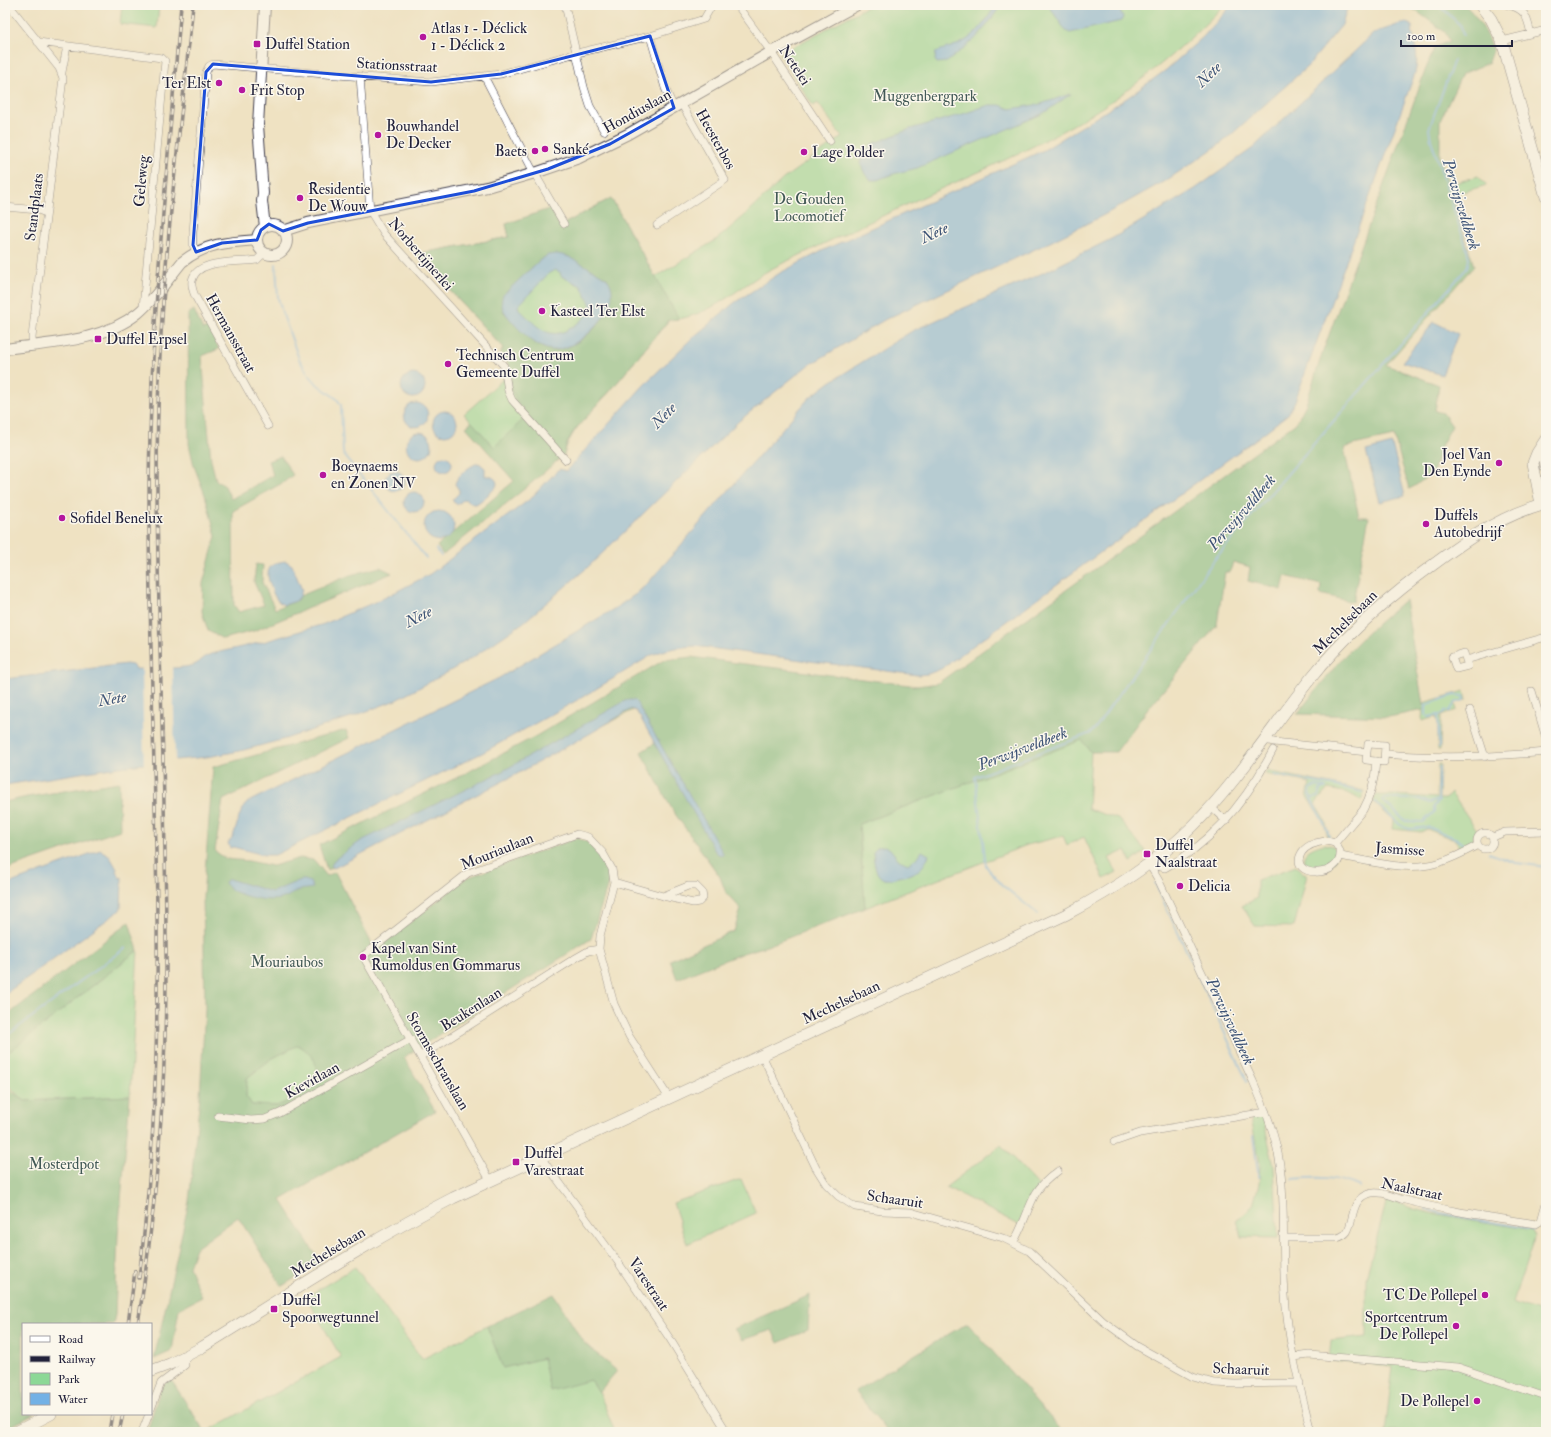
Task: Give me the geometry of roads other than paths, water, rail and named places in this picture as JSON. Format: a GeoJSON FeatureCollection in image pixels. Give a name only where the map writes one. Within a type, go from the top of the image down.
{"type":"FeatureCollection","features":[{"type":"Feature","properties":{"kind":"main road"},"geometry":{"type":"LineString","coordinates":[[1480,5],[1491,19],[1502,42],[1546,197]]}},
{"type":"Feature","properties":{"kind":"main road","name":"Mechelsebaan"},"geometry":{"type":"LineString","coordinates":[[152,1371],[184,1357],[414,1218],[540,1156],[1067,914],[1104,894],[1149,864],[1172,846],[1211,807],[1265,740],[1312,677],[1374,611],[1466,540],[1503,519],[1543,504],[1533,463],[1537,453],[1546,439]]}},
{"type":"Feature","properties":{"kind":"main road"},"geometry":{"type":"LineString","coordinates":[[1546,446],[1546,467]]}},
{"type":"Feature","properties":{"kind":"main road"},"geometry":{"type":"LineString","coordinates":[[16,1432],[49,1415]]}},
{"type":"Feature","properties":{"kind":"street"},"geometry":{"type":"LineString","coordinates":[[9,5],[62,72]]}},
{"type":"Feature","properties":{"kind":"street"},"geometry":{"type":"LineString","coordinates":[[265,5],[258,125],[263,193],[270,226],[285,236]]}},
{"type":"Feature","properties":{"kind":"street"},"geometry":{"type":"LineString","coordinates":[[565,5],[584,87],[590,106],[604,131]]}},
{"type":"Feature","properties":{"kind":"street","name":"Stationsstraat"},"geometry":{"type":"LineString","coordinates":[[196,252],[193,244],[192,232],[206,72],[209,66],[213,64],[261,67],[317,74],[431,82],[501,74],[577,53],[650,36],[704,19],[712,5]]}},
{"type":"Feature","properties":{"kind":"street","name":"Netelei"},"geometry":{"type":"LineString","coordinates":[[737,5],[771,52],[830,141]]}},
{"type":"Feature","properties":{"kind":"street","name":"Hondiuslaan"},"geometry":{"type":"LineString","coordinates":[[264,253],[276,255],[282,252],[285,247],[285,236],[294,234],[322,221],[474,190],[535,173],[573,160],[628,134],[771,52],[857,5]]}},
{"type":"Feature","properties":{"kind":"street"},"geometry":{"type":"LineString","coordinates":[[1508,5],[1522,9],[1527,18],[1531,34]]}},
{"type":"Feature","properties":{"kind":"street"},"geometry":{"type":"LineString","coordinates":[[1502,42],[1546,30]]}},
{"type":"Feature","properties":{"kind":"street"},"geometry":{"type":"LineString","coordinates":[[650,36],[665,88],[678,105]]}},
{"type":"Feature","properties":{"kind":"street"},"geometry":{"type":"LineString","coordinates":[[38,42],[67,46]]}},
{"type":"Feature","properties":{"kind":"street","name":"Geleweg"},"geometry":{"type":"LineString","coordinates":[[67,46],[162,58],[165,61],[143,308]]}},
{"type":"Feature","properties":{"kind":"street","name":"Standplaats"},"geometry":{"type":"LineString","coordinates":[[33,345],[32,338],[46,213],[63,83],[62,72],[67,46]]}},
{"type":"Feature","properties":{"kind":"street","name":"Norbertijnerlei"},"geometry":{"type":"LineString","coordinates":[[360,76],[370,211],[384,234],[504,366],[508,391],[512,400],[566,460]]}},
{"type":"Feature","properties":{"kind":"street"},"geometry":{"type":"LineString","coordinates":[[484,76],[535,173],[564,224]]}},
{"type":"Feature","properties":{"kind":"street","name":"Heesterbos"},"geometry":{"type":"LineString","coordinates":[[657,225],[725,180],[678,105]]}},
{"type":"Feature","properties":{"kind":"street"},"geometry":{"type":"LineString","coordinates":[[5,207],[38,210],[46,213]]}},
{"type":"Feature","properties":{"kind":"street"},"geometry":{"type":"LineString","coordinates":[[264,253],[259,248],[257,240],[259,233],[270,226]]}},
{"type":"Feature","properties":{"kind":"street"},"geometry":{"type":"LineString","coordinates":[[5,349],[70,340],[114,327],[128,320],[143,308],[182,262],[196,252],[222,243],[257,240]]}},
{"type":"Feature","properties":{"kind":"street","name":"Hermansstraat"},"geometry":{"type":"LineString","coordinates":[[264,253],[257,260],[217,262],[201,268],[192,280],[192,286],[195,296],[268,426]]}},
{"type":"Feature","properties":{"kind":"street"},"geometry":{"type":"LineString","coordinates":[[1466,660],[1546,637]]}},
{"type":"Feature","properties":{"kind":"street"},"geometry":{"type":"LineString","coordinates":[[1532,691],[1546,738]]}},
{"type":"Feature","properties":{"kind":"street"},"geometry":{"type":"LineString","coordinates":[[1470,710],[1485,757]]}},
{"type":"Feature","properties":{"kind":"street"},"geometry":{"type":"LineString","coordinates":[[1265,740],[1367,752]]}},
{"type":"Feature","properties":{"kind":"street"},"geometry":{"type":"LineString","coordinates":[[1368,744],[1385,745],[1385,754],[1384,762],[1366,760],[1368,744]]}},
{"type":"Feature","properties":{"kind":"street"},"geometry":{"type":"LineString","coordinates":[[1149,864],[1165,868],[1176,862],[1203,842],[1226,821],[1252,787],[1273,750]]}},
{"type":"Feature","properties":{"kind":"street"},"geometry":{"type":"LineString","coordinates":[[1385,754],[1438,757],[1485,757],[1546,752]]}},
{"type":"Feature","properties":{"kind":"street"},"geometry":{"type":"LineString","coordinates":[[1335,843],[1364,810],[1367,804],[1373,788],[1376,761]]}},
{"type":"Feature","properties":{"kind":"street"},"geometry":{"type":"LineString","coordinates":[[1211,807],[1226,821]]}},
{"type":"Feature","properties":{"kind":"street"},"geometry":{"type":"LineString","coordinates":[[1493,837],[1505,832],[1546,831]]}},
{"type":"Feature","properties":{"kind":"street"},"geometry":{"type":"LineString","coordinates":[[1487,833],[1493,837],[1494,842],[1489,848],[1484,849],[1478,845],[1477,838],[1481,834],[1487,833]]}},
{"type":"Feature","properties":{"kind":"street","name":"Mouriaulaan"},"geometry":{"type":"LineString","coordinates":[[363,956],[468,873],[577,834],[588,837],[603,853],[612,869],[614,882]]}},
{"type":"Feature","properties":{"kind":"street"},"geometry":{"type":"LineString","coordinates":[[1322,841],[1331,841],[1335,843],[1339,848],[1340,856],[1336,865],[1325,871],[1310,872],[1300,866],[1299,860],[1307,847],[1322,841]]}},
{"type":"Feature","properties":{"kind":"street","name":"Jasmisse"},"geometry":{"type":"LineString","coordinates":[[1340,856],[1401,866],[1421,866],[1452,857],[1478,845]]}},
{"type":"Feature","properties":{"kind":"street"},"geometry":{"type":"LineString","coordinates":[[1149,864],[1266,1112],[1275,1138],[1280,1165],[1283,1197],[1284,1286],[1287,1317],[1311,1432]]}},
{"type":"Feature","properties":{"kind":"street"},"geometry":{"type":"LineString","coordinates":[[663,896],[688,886],[696,886],[702,892],[703,898],[699,902],[693,903],[663,896],[614,882],[600,936],[599,949],[614,1004],[629,1036],[669,1098]]}},
{"type":"Feature","properties":{"kind":"street"},"geometry":{"type":"LineString","coordinates":[[588,951],[600,936]]}},
{"type":"Feature","properties":{"kind":"street","name":"Beukenlaan"},"geometry":{"type":"LineString","coordinates":[[421,1056],[588,951],[599,949]]}},
{"type":"Feature","properties":{"kind":"street","name":"Stormsschranslaan"},"geometry":{"type":"LineString","coordinates":[[363,956],[490,1180]]}},
{"type":"Feature","properties":{"kind":"street","name":"Kievitlaan"},"geometry":{"type":"LineString","coordinates":[[218,1116],[251,1120],[265,1119],[294,1105],[411,1039]]}},
{"type":"Feature","properties":{"kind":"street","name":"Schaaruit"},"geometry":{"type":"LineString","coordinates":[[762,1054],[816,1168],[826,1184],[838,1196],[855,1207],[882,1211],[911,1212],[1003,1238],[1029,1251],[1103,1321],[1137,1346],[1193,1377],[1214,1383],[1300,1383]]}},
{"type":"Feature","properties":{"kind":"street"},"geometry":{"type":"LineString","coordinates":[[1114,1142],[1140,1133],[1266,1112]]}},
{"type":"Feature","properties":{"kind":"street","name":"Varestraat"},"geometry":{"type":"LineString","coordinates":[[540,1156],[623,1268],[670,1339],[727,1432]]}},
{"type":"Feature","properties":{"kind":"street"},"geometry":{"type":"LineString","coordinates":[[1013,1243],[1036,1192],[1058,1171]]}},
{"type":"Feature","properties":{"kind":"street","name":"Naalstraat"},"geometry":{"type":"LineString","coordinates":[[1284,1238],[1336,1238],[1343,1236],[1347,1232],[1353,1212],[1359,1201],[1368,1194],[1379,1194],[1443,1209],[1536,1224],[1541,1221],[1546,1203]]}},
{"type":"Feature","properties":{"kind":"street"},"geometry":{"type":"LineString","coordinates":[[1294,1356],[1309,1355],[1458,1368],[1546,1397]]}},
{"type":"Feature","properties":{"kind":"street","name":"Mechelsebaan"},"geometry":{"type":"LineString","coordinates":[[152,1406],[161,1383],[185,1365],[184,1357]]}},
{"type":"Feature","properties":{"kind":"street"},"geometry":{"type":"LineString","coordinates":[[142,1432],[149,1415]]}},
{"type":"Feature","properties":{"kind":"water"},"geometry":{"type":"Polygon","coordinates":[[[996,5],[1001,5],[988,24],[975,39],[947,62],[937,63],[935,60],[936,52],[968,39],[982,26],[996,5]]]}},
{"type":"Feature","properties":{"kind":"water"},"geometry":{"type":"Polygon","coordinates":[[[1048,5],[1105,5],[1119,8],[1123,17],[1121,21],[1070,33],[1066,31],[1048,5]]]}},
{"type":"Feature","properties":{"kind":"water","name":"Nete"},"geometry":{"type":"Polygon","coordinates":[[[1232,5],[1348,5],[1342,25],[1308,66],[1223,142],[1170,178],[1104,215],[886,319],[806,367],[739,421],[588,567],[524,622],[472,658],[396,700],[285,739],[240,751],[207,757],[112,768],[5,785],[5,679],[126,664],[132,665],[136,669],[191,666],[211,654],[263,642],[324,624],[384,598],[430,574],[530,499],[559,469],[566,471],[644,385],[690,340],[734,303],[780,273],[826,249],[1044,150],[1127,98],[1166,70],[1203,37],[1232,5]]]}},
{"type":"Feature","properties":{"kind":"water"},"geometry":{"type":"Polygon","coordinates":[[[1406,22],[1412,26],[1417,55],[1415,73],[1295,401],[1288,414],[941,669],[928,674],[917,675],[694,646],[667,650],[652,655],[581,698],[482,753],[275,855],[264,855],[233,847],[230,848],[228,843],[232,838],[241,811],[248,802],[499,678],[636,594],[647,584],[809,398],[830,382],[912,331],[1045,272],[1113,238],[1195,189],[1253,148],[1374,33],[1406,22]]]}},
{"type":"Feature","properties":{"kind":"water"},"geometry":{"type":"Polygon","coordinates":[[[1070,94],[1040,115],[917,168],[877,180],[870,180],[865,174],[860,163],[864,152],[872,144],[910,129],[989,105],[1000,105],[1010,109],[1041,104],[1070,94]]]}},
{"type":"Feature","properties":{"kind":"water"},"geometry":{"type":"Polygon","coordinates":[[[557,254],[566,256],[590,268],[608,280],[612,291],[610,302],[605,314],[586,336],[574,344],[562,349],[551,350],[541,347],[523,333],[507,315],[502,304],[503,295],[539,261],[548,255],[557,254]],[[555,270],[549,273],[518,306],[519,309],[536,326],[549,333],[563,332],[574,326],[585,317],[591,309],[591,305],[581,286],[561,276],[560,272],[555,270]]]}},
{"type":"Feature","properties":{"kind":"water"},"geometry":{"type":"Polygon","coordinates":[[[1434,322],[1458,334],[1442,375],[1402,362],[1434,322]]]}},
{"type":"Feature","properties":{"kind":"water"},"geometry":{"type":"Polygon","coordinates":[[[408,374],[418,374],[425,381],[425,391],[418,398],[408,398],[401,391],[401,381],[408,374]]]}},
{"type":"Feature","properties":{"kind":"water"},"geometry":{"type":"Polygon","coordinates":[[[416,403],[424,407],[428,415],[424,423],[416,427],[408,423],[404,415],[408,407],[416,403]]]}},
{"type":"Feature","properties":{"kind":"water"},"geometry":{"type":"Polygon","coordinates":[[[445,411],[454,414],[457,423],[454,432],[445,435],[436,432],[433,423],[436,414],[445,411]]]}},
{"type":"Feature","properties":{"kind":"water"},"geometry":{"type":"Polygon","coordinates":[[[419,432],[428,436],[432,445],[428,454],[419,458],[410,454],[406,445],[410,436],[419,432]]]}},
{"type":"Feature","properties":{"kind":"water"},"geometry":{"type":"Polygon","coordinates":[[[1392,444],[1405,496],[1380,502],[1366,451],[1392,444]]]}},
{"type":"Feature","properties":{"kind":"water"},"geometry":{"type":"Polygon","coordinates":[[[441,456],[447,456],[452,461],[450,470],[447,472],[441,472],[436,467],[436,461],[441,456]]]}},
{"type":"Feature","properties":{"kind":"water"},"geometry":{"type":"Polygon","coordinates":[[[479,463],[485,468],[485,476],[492,477],[496,480],[496,487],[476,504],[464,499],[457,505],[452,500],[459,493],[459,490],[455,484],[456,481],[468,468],[479,463]]]}},
{"type":"Feature","properties":{"kind":"water"},"geometry":{"type":"Polygon","coordinates":[[[395,471],[402,474],[405,481],[402,488],[395,491],[388,488],[385,481],[388,474],[395,471]]]}},
{"type":"Feature","properties":{"kind":"water"},"geometry":{"type":"Polygon","coordinates":[[[414,492],[421,495],[424,502],[421,509],[414,512],[407,509],[404,502],[407,495],[414,492]]]}},
{"type":"Feature","properties":{"kind":"water"},"geometry":{"type":"Polygon","coordinates":[[[439,511],[445,512],[453,520],[453,532],[445,540],[439,541],[433,540],[425,532],[424,526],[425,520],[433,512],[439,511]]]}},
{"type":"Feature","properties":{"kind":"water"},"geometry":{"type":"Polygon","coordinates":[[[286,561],[292,565],[302,590],[296,601],[284,605],[274,596],[269,582],[268,573],[271,566],[286,561]]]}},
{"type":"Feature","properties":{"kind":"water"},"geometry":{"type":"Polygon","coordinates":[[[627,700],[634,700],[636,702],[723,855],[718,854],[715,851],[640,717],[636,711],[631,709],[517,774],[334,868],[331,866],[334,860],[361,841],[501,772],[627,700]]]}},
{"type":"Feature","properties":{"kind":"water"},"geometry":{"type":"Polygon","coordinates":[[[885,846],[890,849],[899,860],[908,864],[918,857],[922,851],[929,855],[917,871],[904,876],[884,879],[877,873],[873,852],[878,847],[885,846]]]}},
{"type":"Feature","properties":{"kind":"water"},"geometry":{"type":"Polygon","coordinates":[[[100,850],[109,855],[120,878],[122,877],[121,908],[119,911],[5,994],[5,885],[100,850]]]}},
{"type":"Feature","properties":{"kind":"water"},"geometry":{"type":"Polygon","coordinates":[[[229,879],[272,892],[301,880],[310,882],[313,888],[299,890],[286,897],[267,900],[250,897],[234,891],[228,887],[225,882],[229,879]]]}},
{"type":"Feature","properties":{"kind":"waterway","name":"Perwijsveldbeek"},"geometry":{"type":"LineString","coordinates":[[1439,5],[1461,26],[1463,35]]}},
{"type":"Feature","properties":{"kind":"waterway","name":"Perwijsveldbeek"},"geometry":{"type":"LineString","coordinates":[[1038,914],[1002,885],[986,866],[975,777],[1091,733],[1214,560],[1467,268],[1469,259],[1467,249],[1431,140],[1429,129],[1454,60]]}},
{"type":"Feature","properties":{"kind":"waterway"},"geometry":{"type":"LineString","coordinates":[[276,264],[278,298],[299,359],[309,375],[318,385],[337,399],[341,405],[344,455],[426,558]]}},
{"type":"Feature","properties":{"kind":"waterway"},"geometry":{"type":"LineString","coordinates":[[436,549],[441,556]]}},
{"type":"Feature","properties":{"kind":"waterway"},"geometry":{"type":"LineString","coordinates":[[1438,715],[1441,715],[1446,711],[1450,711],[1455,703],[1464,700],[1463,696],[1454,695],[1426,705],[1426,714],[1428,717],[1438,715],[1439,747]]}},
{"type":"Feature","properties":{"kind":"waterway"},"geometry":{"type":"LineString","coordinates":[[1438,800],[1439,801],[1434,806],[1434,812],[1423,822],[1405,821],[1382,800],[1384,798],[1419,799],[1430,803],[1438,800],[1439,767]]}},
{"type":"Feature","properties":{"kind":"waterway"},"geometry":{"type":"LineString","coordinates":[[1274,775],[1362,792]]}},
{"type":"Feature","properties":{"kind":"waterway"},"geometry":{"type":"LineString","coordinates":[[1313,804],[1311,800],[1311,798],[1310,796],[1311,788],[1316,786],[1326,788],[1320,790],[1318,797],[1314,798],[1312,798],[1311,797],[1310,797],[1312,802],[1323,821],[1329,836]]}},
{"type":"Feature","properties":{"kind":"waterway"},"geometry":{"type":"LineString","coordinates":[[1375,802],[1404,827],[1410,829],[1428,827],[1457,839],[1465,845]]}},
{"type":"Feature","properties":{"kind":"waterway"},"geometry":{"type":"LineString","coordinates":[[1489,853],[1516,863],[1546,867]]}},
{"type":"Feature","properties":{"kind":"waterway","name":"Perwijsveldbeek"},"geometry":{"type":"LineString","coordinates":[[1155,883],[1247,1081]]}},
{"type":"Feature","properties":{"kind":"waterway"},"geometry":{"type":"LineString","coordinates":[[5,1037],[125,948]]}},
{"type":"Feature","properties":{"kind":"waterway","name":"Perwijsveldbeek"},"geometry":{"type":"LineString","coordinates":[[1253,1136],[1258,1177]]}},
{"type":"Feature","properties":{"kind":"waterway","name":"Perwijsveldbeek"},"geometry":{"type":"LineString","coordinates":[[1292,1179],[1327,1178],[1352,1183],[1360,1187]]}},
{"type":"Feature","properties":{"kind":"waterway","name":"Perwijsveldbeek"},"geometry":{"type":"LineString","coordinates":[[1389,1199],[1395,1200]]}},
{"type":"Feature","properties":{"kind":"waterway","name":"Perwijsveldbeek"},"geometry":{"type":"LineString","coordinates":[[1424,1208],[1441,1213],[1533,1229]]}},
{"type":"Feature","properties":{"kind":"railway"},"geometry":{"type":"LineString","coordinates":[[139,1278],[148,1195],[152,1139],[156,1055],[157,986],[156,848],[149,504],[152,379],[155,316],[181,5]]}},
{"type":"Feature","properties":{"kind":"railway"},"geometry":{"type":"LineString","coordinates":[[138,1323],[155,1193],[162,1105],[166,1017],[165,852],[157,488],[160,366],[165,273],[193,5]]}},
{"type":"Feature","properties":{"kind":"railway"},"geometry":{"type":"LineString","coordinates":[[128,1323],[135,1271]]}},
{"type":"Feature","properties":{"kind":"railway"},"geometry":{"type":"LineString","coordinates":[[109,1432],[112,1415]]}},
{"type":"Feature","properties":{"kind":"railway"},"geometry":{"type":"LineString","coordinates":[[119,1432],[123,1415]]}},
{"type":"Feature","properties":{"kind":"place","name":"Atlas 1 - Déclick 1 - Déclick 2"},"geometry":{"type":"Point","coordinates":[423,37]}},
{"type":"Feature","properties":{"kind":"place","name":"Duffel Station"},"geometry":{"type":"Point","coordinates":[257,44]}},
{"type":"Feature","properties":{"kind":"place","name":"Ter Elst"},"geometry":{"type":"Point","coordinates":[219,83]}},
{"type":"Feature","properties":{"kind":"place","name":"Frit Stop"},"geometry":{"type":"Point","coordinates":[242,90]}},
{"type":"Feature","properties":{"kind":"place","name":"Bouwhandel De Decker"},"geometry":{"type":"Point","coordinates":[378,135]}},
{"type":"Feature","properties":{"kind":"place","name":"Sanké"},"geometry":{"type":"Point","coordinates":[545,149]}},
{"type":"Feature","properties":{"kind":"place","name":"Baets"},"geometry":{"type":"Point","coordinates":[535,151]}},
{"type":"Feature","properties":{"kind":"place","name":"Lage Polder"},"geometry":{"type":"Point","coordinates":[804,152]}},
{"type":"Feature","properties":{"kind":"place","name":"Residentie De Wouw"},"geometry":{"type":"Point","coordinates":[300,198]}},
{"type":"Feature","properties":{"kind":"place","name":"Kasteel Ter Elst"},"geometry":{"type":"Point","coordinates":[542,311]}},
{"type":"Feature","properties":{"kind":"place","name":"Duffel Erpsel"},"geometry":{"type":"Point","coordinates":[98,339]}},
{"type":"Feature","properties":{"kind":"place","name":"Technisch Centrum Gemeente Duffel"},"geometry":{"type":"Point","coordinates":[448,364]}},
{"type":"Feature","properties":{"kind":"place","name":"Joel Van Den Eynde"},"geometry":{"type":"Point","coordinates":[1499,463]}},
{"type":"Feature","properties":{"kind":"place","name":"Boeynaems en Zonen NV"},"geometry":{"type":"Point","coordinates":[323,475]}},
{"type":"Feature","properties":{"kind":"place","name":"Sofidel Benelux"},"geometry":{"type":"Point","coordinates":[62,518]}},
{"type":"Feature","properties":{"kind":"place","name":"Duffels Autobedrijf"},"geometry":{"type":"Point","coordinates":[1426,524]}},
{"type":"Feature","properties":{"kind":"place","name":"Duffel Naalstraat"},"geometry":{"type":"Point","coordinates":[1147,854]}},
{"type":"Feature","properties":{"kind":"place","name":"Delicia"},"geometry":{"type":"Point","coordinates":[1180,886]}},
{"type":"Feature","properties":{"kind":"place","name":"Kapel van Sint Rumoldus en Gommarus"},"geometry":{"type":"Point","coordinates":[363,957]}},
{"type":"Feature","properties":{"kind":"place","name":"Duffel Varestraat"},"geometry":{"type":"Point","coordinates":[516,1162]}},
{"type":"Feature","properties":{"kind":"place","name":"TC De Pollepel"},"geometry":{"type":"Point","coordinates":[1485,1295]}},
{"type":"Feature","properties":{"kind":"place","name":"Duffel Spoorwegtunnel"},"geometry":{"type":"Point","coordinates":[274,1309]}},
{"type":"Feature","properties":{"kind":"place","name":"Sportcentrum De Pollepel"},"geometry":{"type":"Point","coordinates":[1456,1326]}},
{"type":"Feature","properties":{"kind":"place","name":"De Pollepel"},"geometry":{"type":"Point","coordinates":[1477,1401]}},
{"type":"Feature","properties":{"kind":"park label","name":"Muggenbergpark"},"geometry":{"type":"Point","coordinates":[925,96]}},
{"type":"Feature","properties":{"kind":"park label","name":"De Gouden Locomotief"},"geometry":{"type":"Point","coordinates":[809,208]}},
{"type":"Feature","properties":{"kind":"park label","name":"Mouriaubos"},"geometry":{"type":"Point","coordinates":[287,962]}},
{"type":"Feature","properties":{"kind":"park label","name":"Mosterdpot"},"geometry":{"type":"Point","coordinates":[64,1164]}}]}
